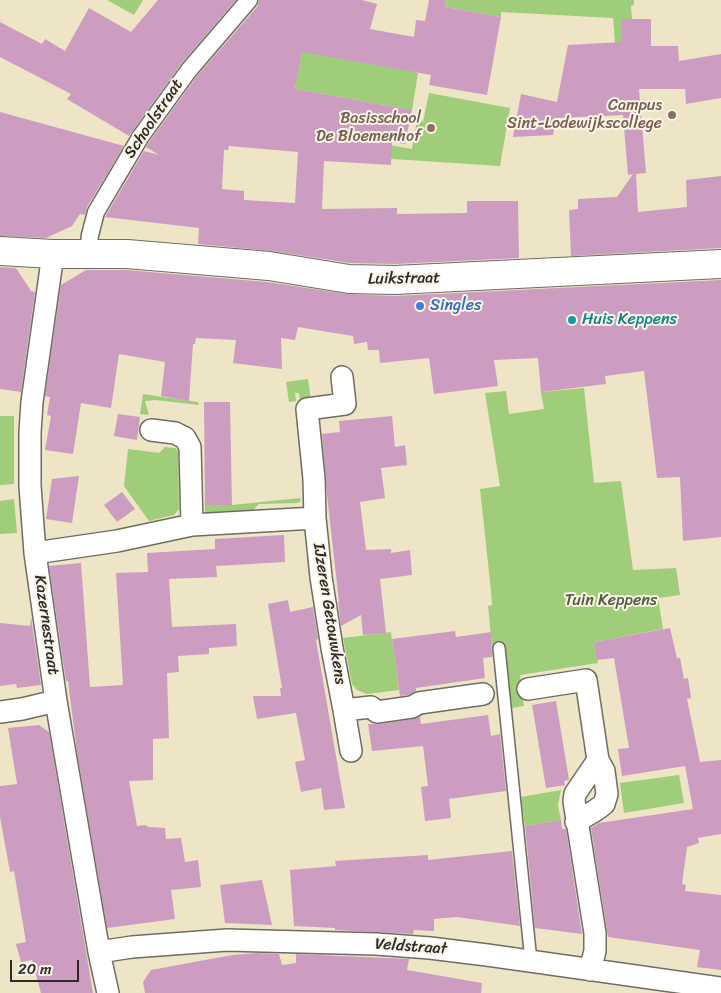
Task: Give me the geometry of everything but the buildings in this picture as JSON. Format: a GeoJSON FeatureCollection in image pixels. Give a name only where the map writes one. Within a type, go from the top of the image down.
{"type":"FeatureCollection","features":[{"type":"Feature","properties":{"kind":"street","name":"Schoolstraat"},"geometry":{"type":"LineString","coordinates":[[88,254],[90,235],[96,212],[141,136],[189,70],[249,0]]}},
{"type":"Feature","properties":{"kind":"street","name":"Luikstraat"},"geometry":{"type":"LineString","coordinates":[[0,251],[53,254],[127,254],[269,266],[349,279],[386,280],[721,264]]}},
{"type":"Feature","properties":{"kind":"street","name":"Kazernestraat"},"geometry":{"type":"LineString","coordinates":[[53,254],[32,402],[30,486],[35,553],[56,701],[99,952],[108,993]]}},
{"type":"Feature","properties":{"kind":"street","name":"IJzeren Getouwkens"},"geometry":{"type":"LineString","coordinates":[[342,377],[345,404],[307,409],[321,576],[351,751]]}},
{"type":"Feature","properties":{"kind":"street"},"geometry":{"type":"LineString","coordinates":[[150,430],[174,433],[186,438],[190,447],[192,525]]}},
{"type":"Feature","properties":{"kind":"street"},"geometry":{"type":"LineString","coordinates":[[35,553],[117,541],[192,525],[315,518]]}},
{"type":"Feature","properties":{"kind":"street"},"geometry":{"type":"LineString","coordinates":[[528,689],[586,680],[598,760],[604,771],[607,786],[604,804],[576,822]]}},
{"type":"Feature","properties":{"kind":"street"},"geometry":{"type":"LineString","coordinates":[[344,710],[371,707],[378,712],[412,708],[418,703],[483,694]]}},
{"type":"Feature","properties":{"kind":"street"},"geometry":{"type":"LineString","coordinates":[[0,712],[56,701]]}},
{"type":"Feature","properties":{"kind":"street"},"geometry":{"type":"LineString","coordinates":[[590,970],[595,951],[595,933],[574,802],[575,794],[598,760]]}},
{"type":"Feature","properties":{"kind":"street","name":"Veldstraat"},"geometry":{"type":"LineString","coordinates":[[99,952],[142,946],[227,940],[376,944],[430,948],[721,988]]}},
{"type":"Feature","properties":{"kind":"lane"},"geometry":{"type":"LineString","coordinates":[[499,648],[530,961]]}},
{"type":"Feature","properties":{"kind":"green space"},"geometry":{"type":"Polygon","coordinates":[[[107,0],[143,0],[134,15],[107,0]]]}},
{"type":"Feature","properties":{"kind":"green space"},"geometry":{"type":"Polygon","coordinates":[[[446,0],[634,0],[634,5],[631,6],[632,19],[622,19],[623,89],[615,43],[613,18],[501,12],[501,17],[445,7],[446,0]]]}},
{"type":"Feature","properties":{"kind":"green space"},"geometry":{"type":"Polygon","coordinates":[[[304,41],[418,73],[412,110],[295,89],[304,41]]]}},
{"type":"Feature","properties":{"kind":"green space"},"geometry":{"type":"Polygon","coordinates":[[[429,93],[510,108],[500,166],[331,155],[327,134],[412,149],[417,121],[423,122],[429,93]]]}},
{"type":"Feature","properties":{"kind":"green space"},"geometry":{"type":"Polygon","coordinates":[[[308,379],[311,400],[300,401],[299,393],[295,393],[296,401],[289,402],[286,382],[308,379]]]}},
{"type":"Feature","properties":{"kind":"green space","name":"Tuin Keppens"},"geometry":{"type":"Polygon","coordinates":[[[584,388],[594,483],[621,481],[633,570],[676,568],[680,595],[658,598],[663,629],[594,642],[598,663],[520,675],[524,706],[512,708],[506,657],[493,657],[488,606],[492,605],[480,489],[500,486],[485,393],[506,391],[509,414],[544,409],[541,392],[584,388]]]}},
{"type":"Feature","properties":{"kind":"green space"},"geometry":{"type":"Polygon","coordinates":[[[143,394],[198,402],[199,405],[155,400],[145,401],[149,415],[140,414],[143,394]]]}},
{"type":"Feature","properties":{"kind":"green space"},"geometry":{"type":"Polygon","coordinates":[[[0,416],[14,416],[14,484],[0,485],[0,416]]]}},
{"type":"Feature","properties":{"kind":"green space"},"geometry":{"type":"Polygon","coordinates":[[[165,447],[175,448],[178,451],[179,509],[174,515],[149,521],[124,486],[128,449],[159,453],[165,447]]]}},
{"type":"Feature","properties":{"kind":"green space"},"geometry":{"type":"Polygon","coordinates":[[[300,498],[301,501],[297,503],[259,504],[253,510],[208,513],[205,511],[205,505],[232,505],[300,498]]]}},
{"type":"Feature","properties":{"kind":"green space"},"geometry":{"type":"Polygon","coordinates":[[[14,499],[17,533],[0,534],[0,501],[14,499]]]}},
{"type":"Feature","properties":{"kind":"green space"},"geometry":{"type":"Polygon","coordinates":[[[391,632],[399,690],[367,694],[357,690],[352,684],[343,638],[391,632]]]}},
{"type":"Feature","properties":{"kind":"green space"},"geometry":{"type":"Polygon","coordinates":[[[679,775],[684,803],[624,813],[620,783],[679,775]]]}},
{"type":"Feature","properties":{"kind":"green space"},"geometry":{"type":"Polygon","coordinates":[[[561,790],[558,805],[561,820],[525,826],[521,797],[561,790]]]}},
{"type":"Feature","properties":{"kind":"place","name":"Campus Sint-Lodewijkscollege"},"geometry":{"type":"Point","coordinates":[672,115]}},
{"type":"Feature","properties":{"kind":"place","name":"Basisschool De Bloemenhof"},"geometry":{"type":"Point","coordinates":[431,128]}},
{"type":"Feature","properties":{"kind":"place","name":"Singles"},"geometry":{"type":"Point","coordinates":[420,306]}},
{"type":"Feature","properties":{"kind":"place","name":"Huis Keppens"},"geometry":{"type":"Point","coordinates":[572,320]}}]}
